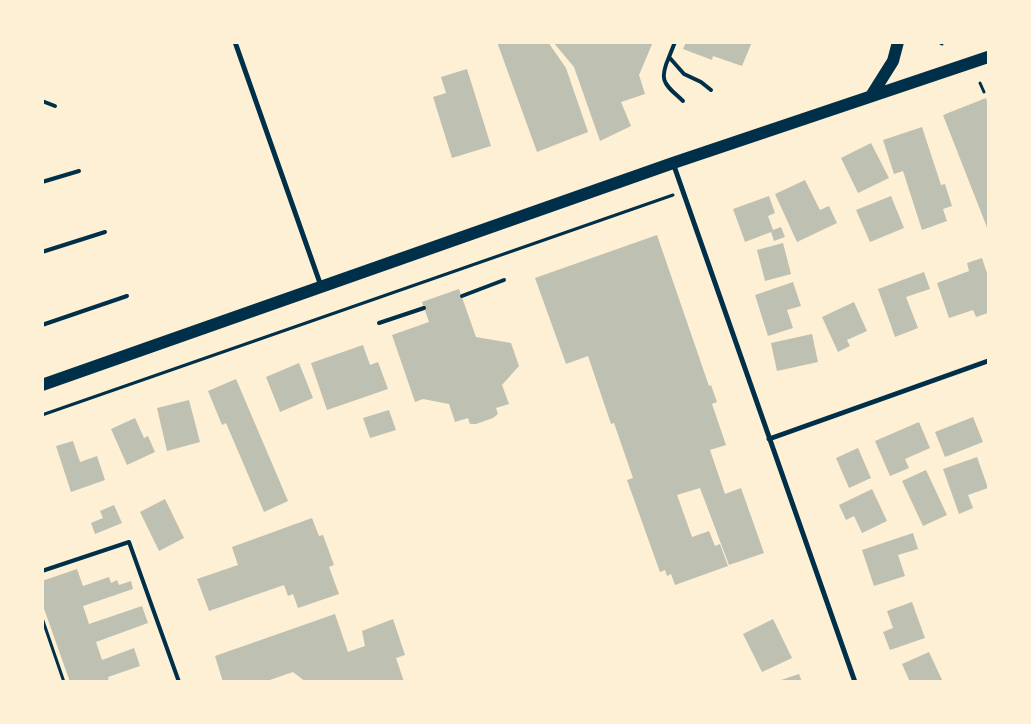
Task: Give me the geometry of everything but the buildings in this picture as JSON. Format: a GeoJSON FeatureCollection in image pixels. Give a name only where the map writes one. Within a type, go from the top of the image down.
{"type":"FeatureCollection","features":[{"type":"Feature","properties":{"kind":"main road"},"geometry":{"type":"LineString","coordinates":[[871,96],[893,61],[898,42]]}},
{"type":"Feature","properties":{"kind":"main road"},"geometry":{"type":"LineString","coordinates":[[42,385],[673,163],[988,56]]}},
{"type":"Feature","properties":{"kind":"street"},"geometry":{"type":"LineString","coordinates":[[235,42],[321,287]]}},
{"type":"Feature","properties":{"kind":"street"},"geometry":{"type":"LineString","coordinates":[[673,163],[854,682]]}},
{"type":"Feature","properties":{"kind":"street"},"geometry":{"type":"LineString","coordinates":[[769,439],[988,362]]}},
{"type":"Feature","properties":{"kind":"lane"},"geometry":{"type":"LineString","coordinates":[[675,42],[662,72],[664,80],[683,101]]}},
{"type":"Feature","properties":{"kind":"lane"},"geometry":{"type":"LineString","coordinates":[[669,57],[684,74],[701,82],[711,90]]}},
{"type":"Feature","properties":{"kind":"lane"},"geometry":{"type":"LineString","coordinates":[[42,101],[54,106]]}},
{"type":"Feature","properties":{"kind":"lane"},"geometry":{"type":"LineString","coordinates":[[42,182],[79,171]]}},
{"type":"Feature","properties":{"kind":"lane"},"geometry":{"type":"LineString","coordinates":[[42,252],[105,232]]}},
{"type":"Feature","properties":{"kind":"lane"},"geometry":{"type":"LineString","coordinates":[[462,296],[504,280]]}},
{"type":"Feature","properties":{"kind":"lane"},"geometry":{"type":"LineString","coordinates":[[42,325],[128,296]]}},
{"type":"Feature","properties":{"kind":"lane"},"geometry":{"type":"LineString","coordinates":[[379,323],[424,308]]}},
{"type":"Feature","properties":{"kind":"lane"},"geometry":{"type":"LineString","coordinates":[[42,571],[129,542],[179,682]]}},
{"type":"Feature","properties":{"kind":"path"},"geometry":{"type":"LineString","coordinates":[[938,42],[942,44]]}},
{"type":"Feature","properties":{"kind":"path"},"geometry":{"type":"LineString","coordinates":[[980,83],[984,92]]}},
{"type":"Feature","properties":{"kind":"path"},"geometry":{"type":"LineString","coordinates":[[42,415],[683,192]]}},
{"type":"Feature","properties":{"kind":"path"},"geometry":{"type":"LineString","coordinates":[[42,618],[64,682]]}}]}
